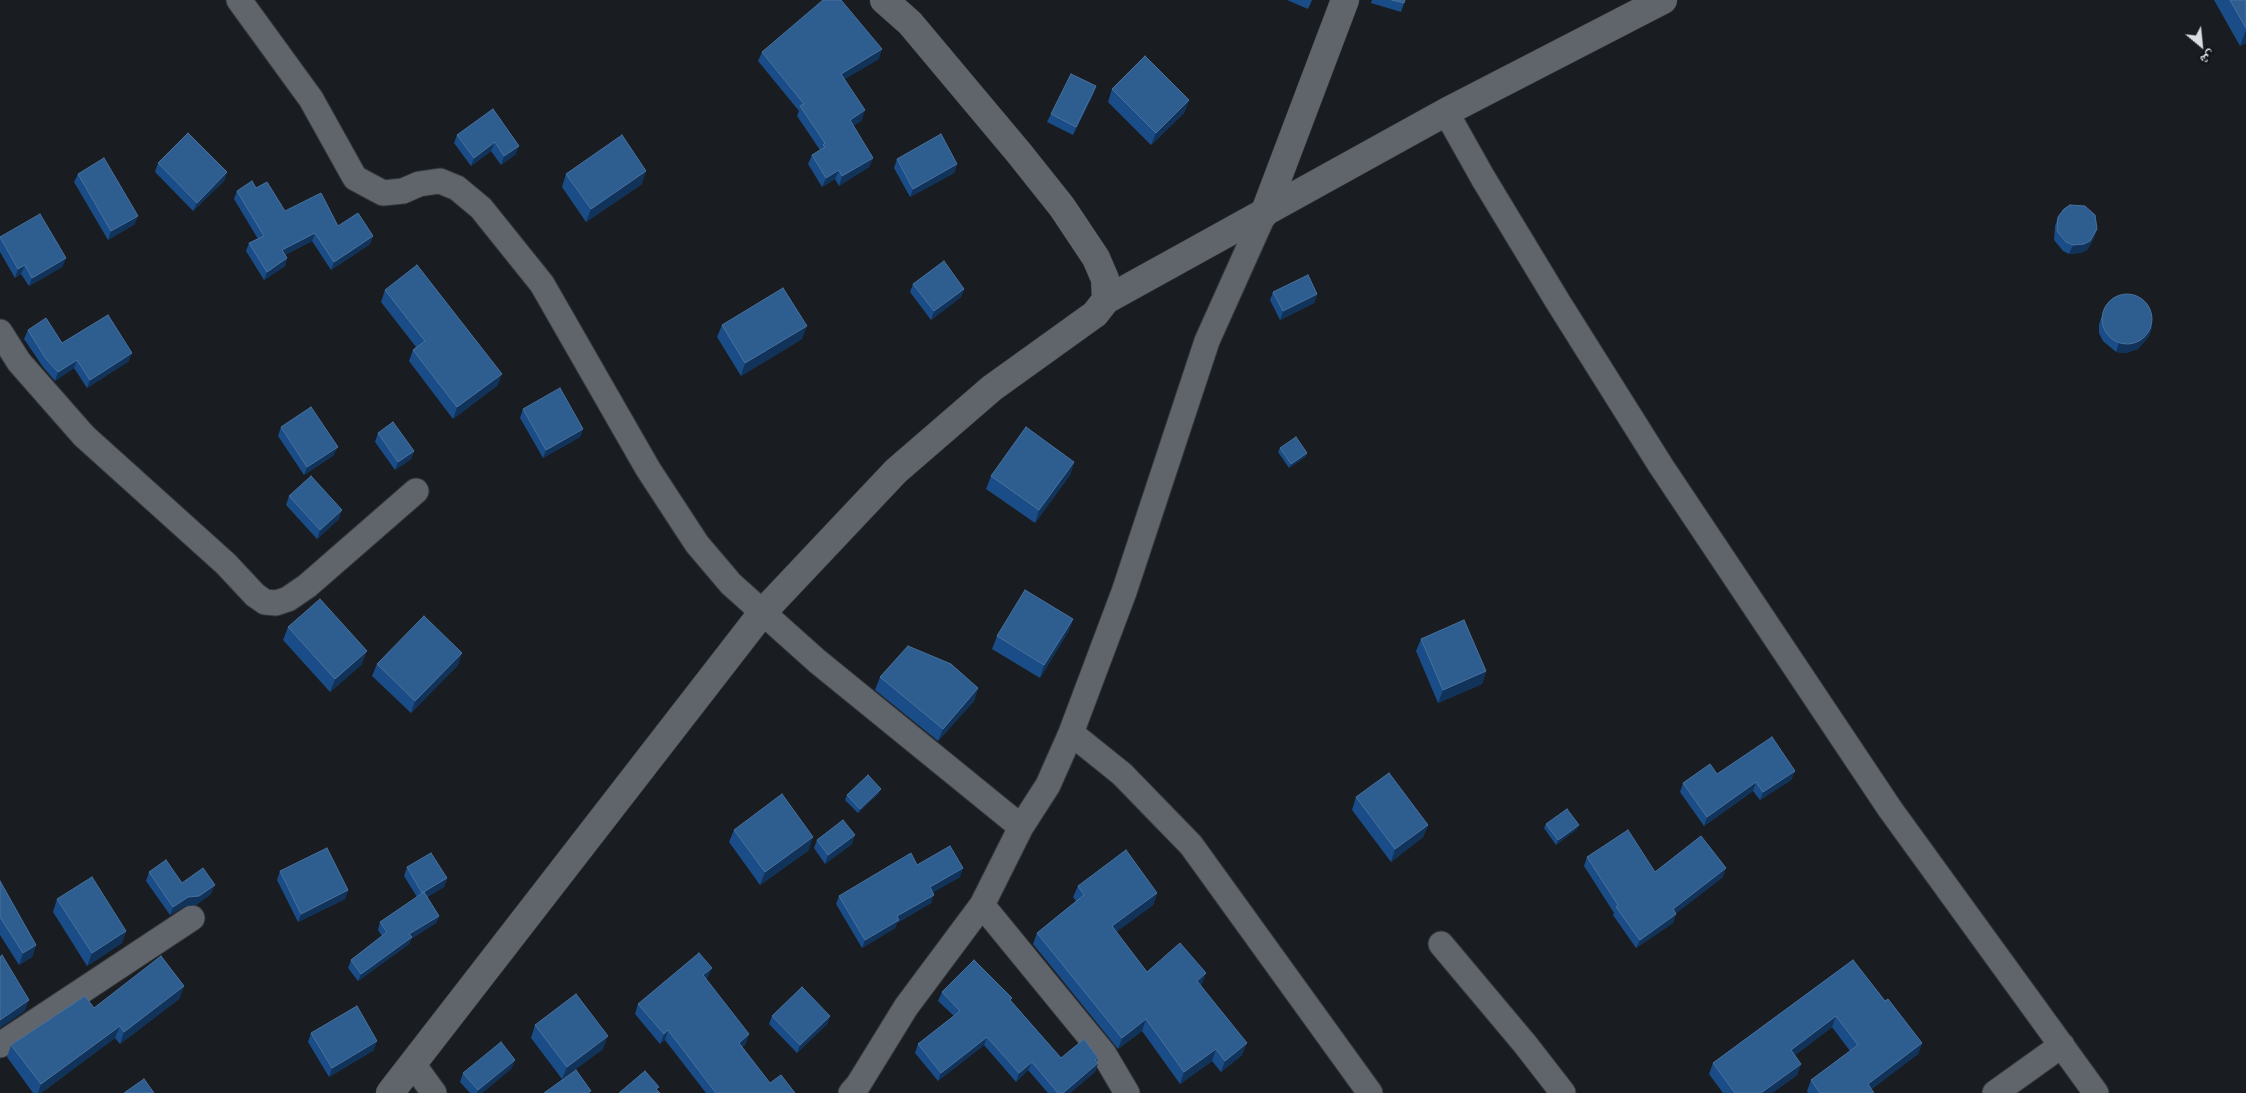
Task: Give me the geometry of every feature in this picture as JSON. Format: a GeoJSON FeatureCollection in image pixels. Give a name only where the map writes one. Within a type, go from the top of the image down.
{"type":"FeatureCollection","features":[{"type":"Feature","properties":{"kind":"street"},"geometry":{"type":"LineString","coordinates":[[239,0],[311,99],[355,178],[383,193],[440,181],[457,188],[481,208],[542,284],[648,469],[697,544],[731,584],[817,661],[1021,827]]}},
{"type":"Feature","properties":{"kind":"street"},"geometry":{"type":"LineString","coordinates":[[884,0],[910,23],[1020,153],[1062,207],[1096,258],[1105,279],[1106,300]]}},
{"type":"Feature","properties":{"kind":"street"},"geometry":{"type":"LineString","coordinates":[[850,1093],[858,1085],[906,1007],[982,905],[1021,827],[1048,785],[1071,733],[1124,592],[1207,341],[1264,214],[1345,0]]}},
{"type":"Feature","properties":{"kind":"street"},"geometry":{"type":"LineString","coordinates":[[390,1093],[762,613],[896,471],[992,388],[1095,314],[1106,300],[1446,112],[1663,0]]}},
{"type":"Feature","properties":{"kind":"street"},"geometry":{"type":"LineString","coordinates":[[1446,112],[1483,178],[1558,302],[1661,466],[1890,809],[2096,1093]]}},
{"type":"Feature","properties":{"kind":"street"},"geometry":{"type":"LineString","coordinates":[[0,332],[19,362],[84,436],[226,564],[255,595],[265,602],[276,603],[288,600],[307,586],[416,491]]}},
{"type":"Feature","properties":{"kind":"street"},"geometry":{"type":"LineString","coordinates":[[1071,733],[1122,774],[1191,844],[1370,1093]]}},
{"type":"Feature","properties":{"kind":"street"},"geometry":{"type":"LineString","coordinates":[[982,905],[1104,1054],[1127,1093]]}},
{"type":"Feature","properties":{"kind":"street"},"geometry":{"type":"LineString","coordinates":[[0,1045],[192,918]]}},
{"type":"Feature","properties":{"kind":"street"},"geometry":{"type":"LineString","coordinates":[[1441,944],[1525,1044],[1562,1093]]}},
{"type":"Feature","properties":{"kind":"street"},"geometry":{"type":"LineString","coordinates":[[1994,1093],[2062,1045]]}},
{"type":"Feature","properties":{"kind":"street"},"geometry":{"type":"LineString","coordinates":[[413,1064],[434,1093]]}},
{"type":"Feature","properties":{"kind":"building"},"geometry":{"type":"Polygon","coordinates":[[[823,0],[841,0],[882,49],[841,74],[865,110],[850,120],[873,158],[842,176],[839,170],[826,178],[812,155],[825,147],[823,145],[825,143],[800,106],[804,104],[762,52],[823,0]]]}},
{"type":"Feature","properties":{"kind":"building"},"geometry":{"type":"Polygon","coordinates":[[[1392,0],[1405,0],[1404,3],[1392,0]]]}},
{"type":"Feature","properties":{"kind":"building"},"geometry":{"type":"Polygon","coordinates":[[[2230,0],[2246,0],[2246,28],[2230,0]]]}},
{"type":"Feature","properties":{"kind":"building"},"geometry":{"type":"Polygon","coordinates":[[[1145,56],[1189,100],[1156,133],[1112,89],[1145,56]]]}},
{"type":"Feature","properties":{"kind":"building"},"geometry":{"type":"Polygon","coordinates":[[[1071,74],[1096,86],[1076,127],[1051,114],[1071,74]]]}},
{"type":"Feature","properties":{"kind":"building"},"geometry":{"type":"Polygon","coordinates":[[[493,109],[519,146],[504,156],[495,142],[474,158],[457,135],[493,109]]]}},
{"type":"Feature","properties":{"kind":"building"},"geometry":{"type":"Polygon","coordinates":[[[188,133],[227,172],[197,203],[158,163],[188,133]]]}},
{"type":"Feature","properties":{"kind":"building"},"geometry":{"type":"Polygon","coordinates":[[[941,134],[957,164],[913,189],[897,159],[941,134]]]}},
{"type":"Feature","properties":{"kind":"building"},"geometry":{"type":"Polygon","coordinates":[[[622,135],[646,171],[591,209],[566,174],[622,135]]]}},
{"type":"Feature","properties":{"kind":"building"},"geometry":{"type":"Polygon","coordinates":[[[104,158],[138,216],[111,231],[78,174],[104,158]]]}},
{"type":"Feature","properties":{"kind":"building"},"geometry":{"type":"Polygon","coordinates":[[[252,181],[256,188],[267,182],[285,211],[321,193],[338,226],[358,213],[373,236],[334,262],[315,233],[282,250],[287,258],[267,272],[249,243],[264,236],[237,191],[252,181]]]}},
{"type":"Feature","properties":{"kind":"building"},"geometry":{"type":"Polygon","coordinates":[[[2070,205],[2085,206],[2095,215],[2097,229],[2090,241],[2084,244],[2073,245],[2066,242],[2057,231],[2058,217],[2070,205]]]}},
{"type":"Feature","properties":{"kind":"building"},"geometry":{"type":"Polygon","coordinates":[[[40,214],[66,258],[32,278],[25,265],[18,269],[0,237],[40,214]]]}},
{"type":"Feature","properties":{"kind":"building"},"geometry":{"type":"Polygon","coordinates":[[[944,261],[964,289],[934,311],[913,284],[944,261]]]}},
{"type":"Feature","properties":{"kind":"building"},"geometry":{"type":"Polygon","coordinates":[[[417,265],[502,374],[457,407],[413,350],[425,341],[385,290],[417,265]]]}},
{"type":"Feature","properties":{"kind":"building"},"geometry":{"type":"Polygon","coordinates":[[[1308,275],[1317,294],[1283,311],[1273,292],[1308,275]]]}},
{"type":"Feature","properties":{"kind":"building"},"geometry":{"type":"Polygon","coordinates":[[[783,288],[807,326],[745,363],[722,325],[783,288]]]}},
{"type":"Feature","properties":{"kind":"building"},"geometry":{"type":"Polygon","coordinates":[[[2127,294],[2145,301],[2152,319],[2145,337],[2127,344],[2109,337],[2102,319],[2109,301],[2127,294]]]}},
{"type":"Feature","properties":{"kind":"building"},"geometry":{"type":"Polygon","coordinates":[[[108,315],[132,353],[90,380],[77,360],[58,372],[46,359],[28,330],[46,318],[62,343],[108,315]]]}},
{"type":"Feature","properties":{"kind":"building"},"geometry":{"type":"Polygon","coordinates":[[[560,388],[583,429],[546,450],[523,409],[560,388]]]}},
{"type":"Feature","properties":{"kind":"building"},"geometry":{"type":"Polygon","coordinates":[[[311,407],[338,447],[307,467],[281,427],[311,407]]]}},
{"type":"Feature","properties":{"kind":"building"},"geometry":{"type":"Polygon","coordinates":[[[393,422],[414,451],[398,462],[378,433],[393,422]]]}},
{"type":"Feature","properties":{"kind":"building"},"geometry":{"type":"Polygon","coordinates":[[[1026,427],[1074,462],[1039,510],[991,476],[1026,427]]]}},
{"type":"Feature","properties":{"kind":"building"},"geometry":{"type":"Polygon","coordinates":[[[1296,437],[1307,453],[1291,464],[1280,448],[1296,437]]]}},
{"type":"Feature","properties":{"kind":"building"},"geometry":{"type":"Polygon","coordinates":[[[311,476],[342,510],[320,530],[289,496],[311,476]]]}},
{"type":"Feature","properties":{"kind":"building"},"geometry":{"type":"Polygon","coordinates":[[[1025,590],[1073,619],[1044,665],[997,636],[1025,590]]]}},
{"type":"Feature","properties":{"kind":"building"},"geometry":{"type":"Polygon","coordinates":[[[320,599],[367,651],[335,679],[288,627],[320,599]]]}},
{"type":"Feature","properties":{"kind":"building"},"geometry":{"type":"Polygon","coordinates":[[[424,616],[462,653],[415,701],[377,664],[424,616]]]}},
{"type":"Feature","properties":{"kind":"building"},"geometry":{"type":"Polygon","coordinates":[[[1464,620],[1486,671],[1443,690],[1421,639],[1464,620]]]}},
{"type":"Feature","properties":{"kind":"building"},"geometry":{"type":"Polygon","coordinates":[[[908,646],[951,664],[978,688],[943,729],[880,677],[908,646]]]}},
{"type":"Feature","properties":{"kind":"building"},"geometry":{"type":"Polygon","coordinates":[[[1772,737],[1795,771],[1763,792],[1756,782],[1707,817],[1683,783],[1710,764],[1717,774],[1772,737]]]}},
{"type":"Feature","properties":{"kind":"building"},"geometry":{"type":"Polygon","coordinates":[[[1389,773],[1428,825],[1395,849],[1356,797],[1389,773]]]}},
{"type":"Feature","properties":{"kind":"building"},"geometry":{"type":"Polygon","coordinates":[[[868,775],[881,789],[860,809],[847,795],[868,775]]]}},
{"type":"Feature","properties":{"kind":"building"},"geometry":{"type":"Polygon","coordinates":[[[782,794],[813,837],[765,872],[734,830],[782,794]]]}},
{"type":"Feature","properties":{"kind":"building"},"geometry":{"type":"Polygon","coordinates":[[[1567,809],[1579,825],[1558,840],[1546,824],[1567,809]]]}},
{"type":"Feature","properties":{"kind":"building"},"geometry":{"type":"Polygon","coordinates":[[[843,820],[855,835],[828,855],[817,840],[843,820]]]}},
{"type":"Feature","properties":{"kind":"building"},"geometry":{"type":"Polygon","coordinates":[[[1628,830],[1655,872],[1701,836],[1726,868],[1673,909],[1676,914],[1640,940],[1616,907],[1618,905],[1587,857],[1628,830]]]}},
{"type":"Feature","properties":{"kind":"building"},"geometry":{"type":"Polygon","coordinates":[[[950,846],[963,868],[930,887],[934,895],[897,916],[899,920],[865,940],[839,896],[911,853],[917,865],[950,846]]]}},
{"type":"Feature","properties":{"kind":"building"},"geometry":{"type":"Polygon","coordinates":[[[327,848],[348,890],[301,914],[280,871],[327,848]]]}},
{"type":"Feature","properties":{"kind":"building"},"geometry":{"type":"Polygon","coordinates":[[[1126,850],[1157,893],[1112,926],[1147,972],[1180,943],[1206,973],[1197,981],[1247,1043],[1225,1061],[1216,1049],[1184,1072],[1146,1019],[1122,1038],[1037,933],[1084,895],[1078,886],[1126,850]]]}},
{"type":"Feature","properties":{"kind":"building"},"geometry":{"type":"Polygon","coordinates":[[[431,853],[447,878],[422,893],[407,867],[431,853]]]}},
{"type":"Feature","properties":{"kind":"building"},"geometry":{"type":"Polygon","coordinates":[[[166,860],[182,883],[203,868],[215,885],[199,896],[188,897],[173,907],[149,872],[166,860]]]}},
{"type":"Feature","properties":{"kind":"building"},"geometry":{"type":"Polygon","coordinates":[[[92,877],[126,931],[92,953],[57,899],[92,877]]]}},
{"type":"Feature","properties":{"kind":"building"},"geometry":{"type":"Polygon","coordinates":[[[0,881],[36,945],[23,953],[0,917],[0,881]]]}},
{"type":"Feature","properties":{"kind":"building"},"geometry":{"type":"Polygon","coordinates":[[[424,892],[439,916],[409,934],[412,937],[361,974],[351,960],[387,932],[380,922],[424,892]]]}},
{"type":"Feature","properties":{"kind":"building"},"geometry":{"type":"Polygon","coordinates":[[[699,953],[712,968],[703,975],[749,1034],[739,1043],[770,1083],[781,1075],[795,1093],[716,1093],[668,1030],[664,1034],[638,1004],[699,953]]]}},
{"type":"Feature","properties":{"kind":"building"},"geometry":{"type":"Polygon","coordinates":[[[2,955],[29,1000],[0,1020],[0,957],[2,955]]]}},
{"type":"Feature","properties":{"kind":"building"},"geometry":{"type":"Polygon","coordinates":[[[161,956],[184,986],[124,1032],[120,1026],[41,1084],[11,1045],[85,996],[94,1008],[161,956]]]}},
{"type":"Feature","properties":{"kind":"building"},"geometry":{"type":"Polygon","coordinates":[[[974,960],[1012,998],[1010,1000],[1061,1058],[1084,1039],[1098,1058],[1095,1060],[1098,1063],[1063,1093],[1058,1093],[1032,1062],[1019,1073],[987,1037],[941,1073],[918,1044],[960,1011],[942,992],[974,960]]]}},
{"type":"Feature","properties":{"kind":"building"},"geometry":{"type":"Polygon","coordinates":[[[1853,960],[1885,1001],[1888,999],[1922,1043],[1868,1084],[1874,1093],[1820,1093],[1811,1080],[1858,1045],[1836,1016],[1791,1050],[1801,1064],[1761,1093],[1735,1093],[1713,1063],[1853,960]]]}},
{"type":"Feature","properties":{"kind":"building"},"geometry":{"type":"Polygon","coordinates":[[[802,987],[830,1016],[800,1045],[772,1016],[802,987]]]}},
{"type":"Feature","properties":{"kind":"building"},"geometry":{"type":"Polygon","coordinates":[[[576,994],[608,1036],[567,1067],[535,1025],[576,994]]]}},
{"type":"Feature","properties":{"kind":"building"},"geometry":{"type":"Polygon","coordinates":[[[357,1006],[377,1041],[332,1068],[311,1033],[357,1006]]]}},
{"type":"Feature","properties":{"kind":"building"},"geometry":{"type":"Polygon","coordinates":[[[501,1042],[515,1060],[478,1090],[463,1073],[501,1042]]]}},
{"type":"Feature","properties":{"kind":"building"},"geometry":{"type":"Polygon","coordinates":[[[576,1070],[591,1091],[588,1093],[544,1093],[576,1070]]]}},
{"type":"Feature","properties":{"kind":"building"},"geometry":{"type":"Polygon","coordinates":[[[645,1071],[659,1087],[656,1089],[660,1093],[619,1093],[645,1071]]]}},
{"type":"Feature","properties":{"kind":"building"},"geometry":{"type":"Polygon","coordinates":[[[144,1079],[154,1093],[124,1093],[144,1079]]]}}]}
